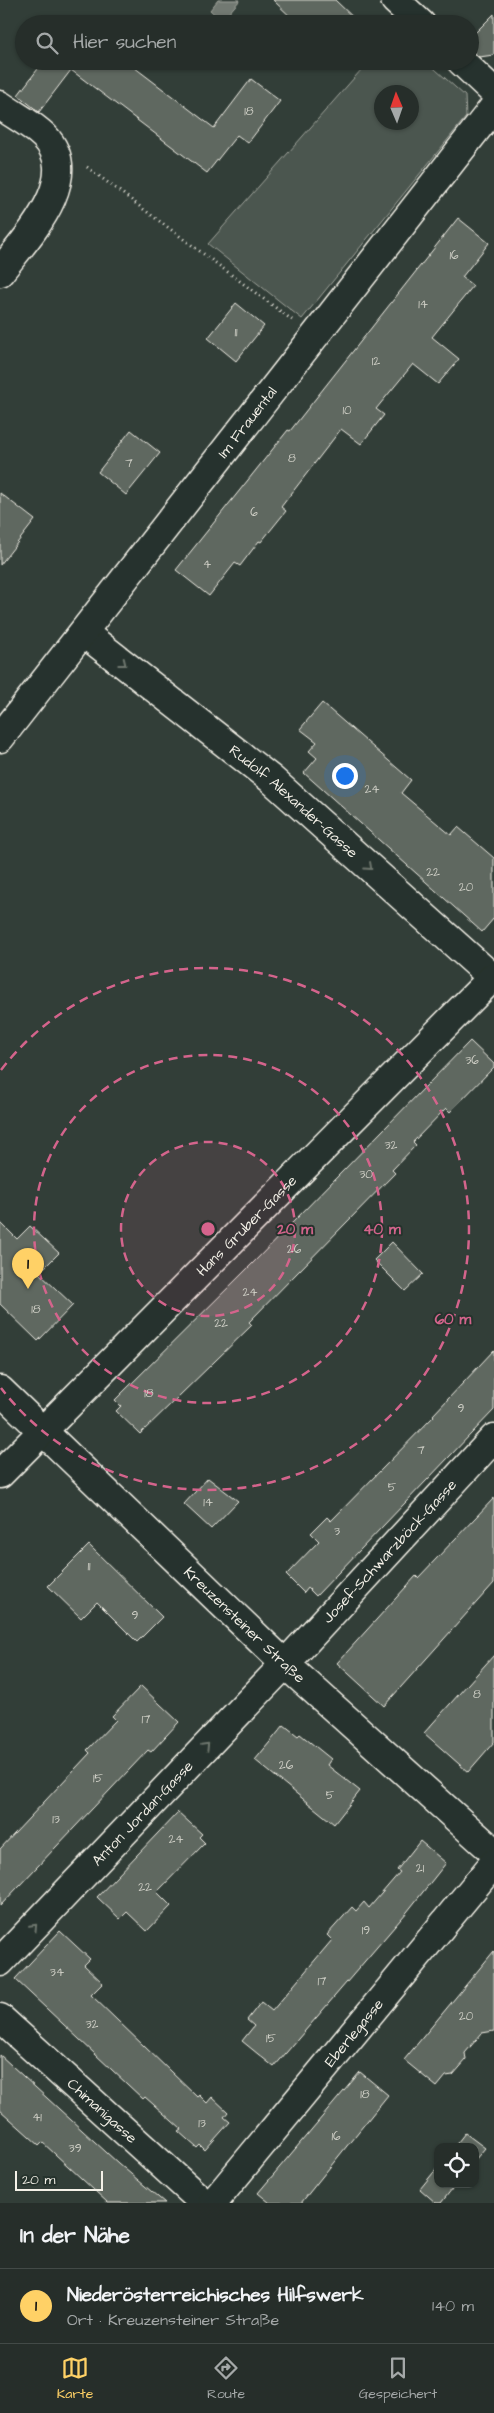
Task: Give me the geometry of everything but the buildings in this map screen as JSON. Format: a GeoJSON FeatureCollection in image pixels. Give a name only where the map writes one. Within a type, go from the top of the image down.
{"type":"FeatureCollection","features":[{"type":"Feature","properties":{"kind":"street"},"geometry":{"type":"LineString","coordinates":[[395,0],[411,15]]}},
{"type":"Feature","properties":{"kind":"street"},"geometry":{"type":"LineString","coordinates":[[471,70],[494,92]]}},
{"type":"Feature","properties":{"kind":"street"},"geometry":{"type":"LineString","coordinates":[[0,105],[43,135],[49,143],[57,162],[56,186],[50,203],[42,217],[0,272]]}},
{"type":"Feature","properties":{"kind":"street","name":"Im Frauental"},"geometry":{"type":"LineString","coordinates":[[0,738],[494,107]]}},
{"type":"Feature","properties":{"kind":"street","name":"Rudolf Alexander-Gasse"},"geometry":{"type":"LineString","coordinates":[[84,633],[271,779],[494,978]]}},
{"type":"Feature","properties":{"kind":"street","name":"Hans Gruber-Gasse"},"geometry":{"type":"LineString","coordinates":[[0,1474],[494,978]]}},
{"type":"Feature","properties":{"kind":"street","name":"Kreuzensteiner Straße"},"geometry":{"type":"LineString","coordinates":[[0,1390],[285,1664],[494,1852]]}},
{"type":"Feature","properties":{"kind":"street","name":"Josef-Schwarzböck-Gasse"},"geometry":{"type":"LineString","coordinates":[[285,1664],[494,1438]]}},
{"type":"Feature","properties":{"kind":"street","name":"Anton Jordan-Gasse"},"geometry":{"type":"LineString","coordinates":[[0,1962],[285,1664]]}},
{"type":"Feature","properties":{"kind":"street","name":"Eberlegasse"},"geometry":{"type":"LineString","coordinates":[[213,2203],[494,1863]]}},
{"type":"Feature","properties":{"kind":"street","name":"Chimanigasse"},"geometry":{"type":"LineString","coordinates":[[0,2018],[204,2203]]}},
{"type":"Feature","properties":{"kind":"path"},"geometry":{"type":"LineString","coordinates":[[57,162],[89,168],[315,337]]}},
{"type":"Feature","properties":{"kind":"shaded area"},"geometry":{"type":"Polygon","coordinates":[[[218,0],[240,0],[227,15],[215,15],[210,10],[218,0]]]}},
{"type":"Feature","properties":{"kind":"shaded area"},"geometry":{"type":"Polygon","coordinates":[[[361,70],[436,70],[465,96],[466,117],[302,319],[208,244],[361,70]]]}},
{"type":"Feature","properties":{"kind":"place","name":"Niederösterreichisches Hilfswerk"},"geometry":{"type":"Point","coordinates":[28,1289]}}]}
